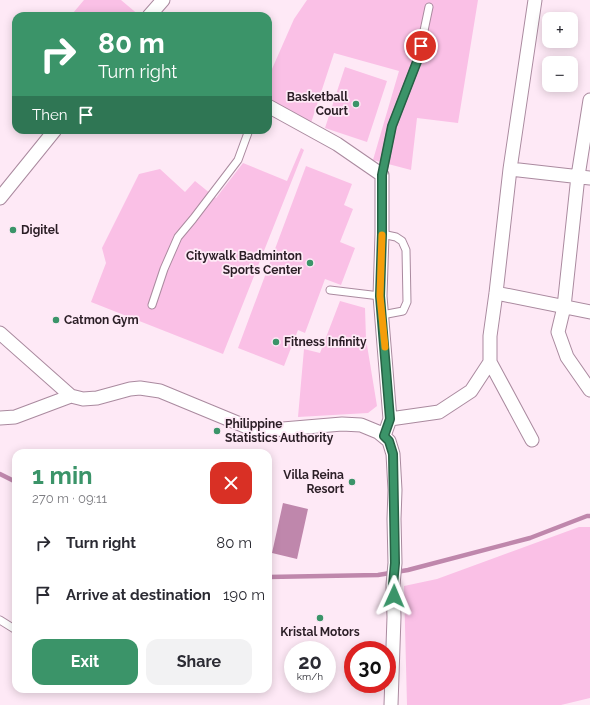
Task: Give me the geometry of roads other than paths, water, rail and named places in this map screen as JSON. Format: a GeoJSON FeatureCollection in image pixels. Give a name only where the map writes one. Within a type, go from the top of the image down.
{"type":"FeatureCollection","features":[{"type":"Feature","properties":{"kind":"street"},"geometry":{"type":"LineString","coordinates":[[152,12],[163,0]]}},
{"type":"Feature","properties":{"kind":"street"},"geometry":{"type":"LineString","coordinates":[[532,440],[490,362],[490,336],[510,170],[535,0]]}},
{"type":"Feature","properties":{"kind":"street"},"geometry":{"type":"LineString","coordinates":[[590,100],[584,177],[564,307],[558,332],[567,357],[590,390]]}},
{"type":"Feature","properties":{"kind":"street"},"geometry":{"type":"LineString","coordinates":[[272,108],[337,144],[382,175],[380,296],[390,419],[384,436]]}},
{"type":"Feature","properties":{"kind":"street"},"geometry":{"type":"LineString","coordinates":[[0,198],[53,134]]}},
{"type":"Feature","properties":{"kind":"street"},"geometry":{"type":"LineString","coordinates":[[510,170],[584,177]]}},
{"type":"Feature","properties":{"kind":"street"},"geometry":{"type":"LineString","coordinates":[[496,293],[590,312]]}},
{"type":"Feature","properties":{"kind":"street"},"geometry":{"type":"LineString","coordinates":[[1,336],[71,396],[83,399],[97,398],[130,389],[140,388],[160,391],[252,429],[271,430],[342,424],[361,425],[384,436],[389,441],[393,454],[395,563],[393,585],[394,617],[391,705]]}},
{"type":"Feature","properties":{"kind":"street"},"geometry":{"type":"LineString","coordinates":[[390,419],[439,412],[471,391],[490,362]]}},
{"type":"Feature","properties":{"kind":"street"},"geometry":{"type":"LineString","coordinates":[[0,418],[15,417],[71,396]]}},
{"type":"Feature","properties":{"kind":"lane"},"geometry":{"type":"LineString","coordinates":[[382,175],[392,126],[418,59],[429,7]]}},
{"type":"Feature","properties":{"kind":"lane"},"geometry":{"type":"LineString","coordinates":[[152,305],[164,269],[178,237],[238,160],[248,134]]}},
{"type":"Feature","properties":{"kind":"lane"},"geometry":{"type":"LineString","coordinates":[[382,234],[396,237],[402,241],[406,250],[407,302],[403,311],[382,315]]}},
{"type":"Feature","properties":{"kind":"lane"},"geometry":{"type":"LineString","coordinates":[[330,290],[380,296]]}},
{"type":"Feature","properties":{"kind":"lane"},"geometry":{"type":"LineString","coordinates":[[0,620],[12,628]]}},
{"type":"Feature","properties":{"kind":"waterway"},"geometry":{"type":"LineString","coordinates":[[0,474],[12,480]]}},
{"type":"Feature","properties":{"kind":"waterway"},"geometry":{"type":"LineString","coordinates":[[272,577],[378,575],[408,570],[530,538],[590,516]]}},
{"type":"Feature","properties":{"kind":"place","name":"Basketball Court"},"geometry":{"type":"Point","coordinates":[356,104]}},
{"type":"Feature","properties":{"kind":"place","name":"Digitel"},"geometry":{"type":"Point","coordinates":[13,230]}},
{"type":"Feature","properties":{"kind":"place","name":"Citywalk Badminton Sports Center"},"geometry":{"type":"Point","coordinates":[310,263]}},
{"type":"Feature","properties":{"kind":"place","name":"Catmon Gym"},"geometry":{"type":"Point","coordinates":[56,320]}},
{"type":"Feature","properties":{"kind":"place","name":"Fitness Infinity"},"geometry":{"type":"Point","coordinates":[276,342]}},
{"type":"Feature","properties":{"kind":"place","name":"Philippine Statistics Authority"},"geometry":{"type":"Point","coordinates":[217,431]}},
{"type":"Feature","properties":{"kind":"place","name":"Villa Reina Resort"},"geometry":{"type":"Point","coordinates":[352,482]}},
{"type":"Feature","properties":{"kind":"place","name":"Kristal Motors"},"geometry":{"type":"Point","coordinates":[320,618]}}]}
